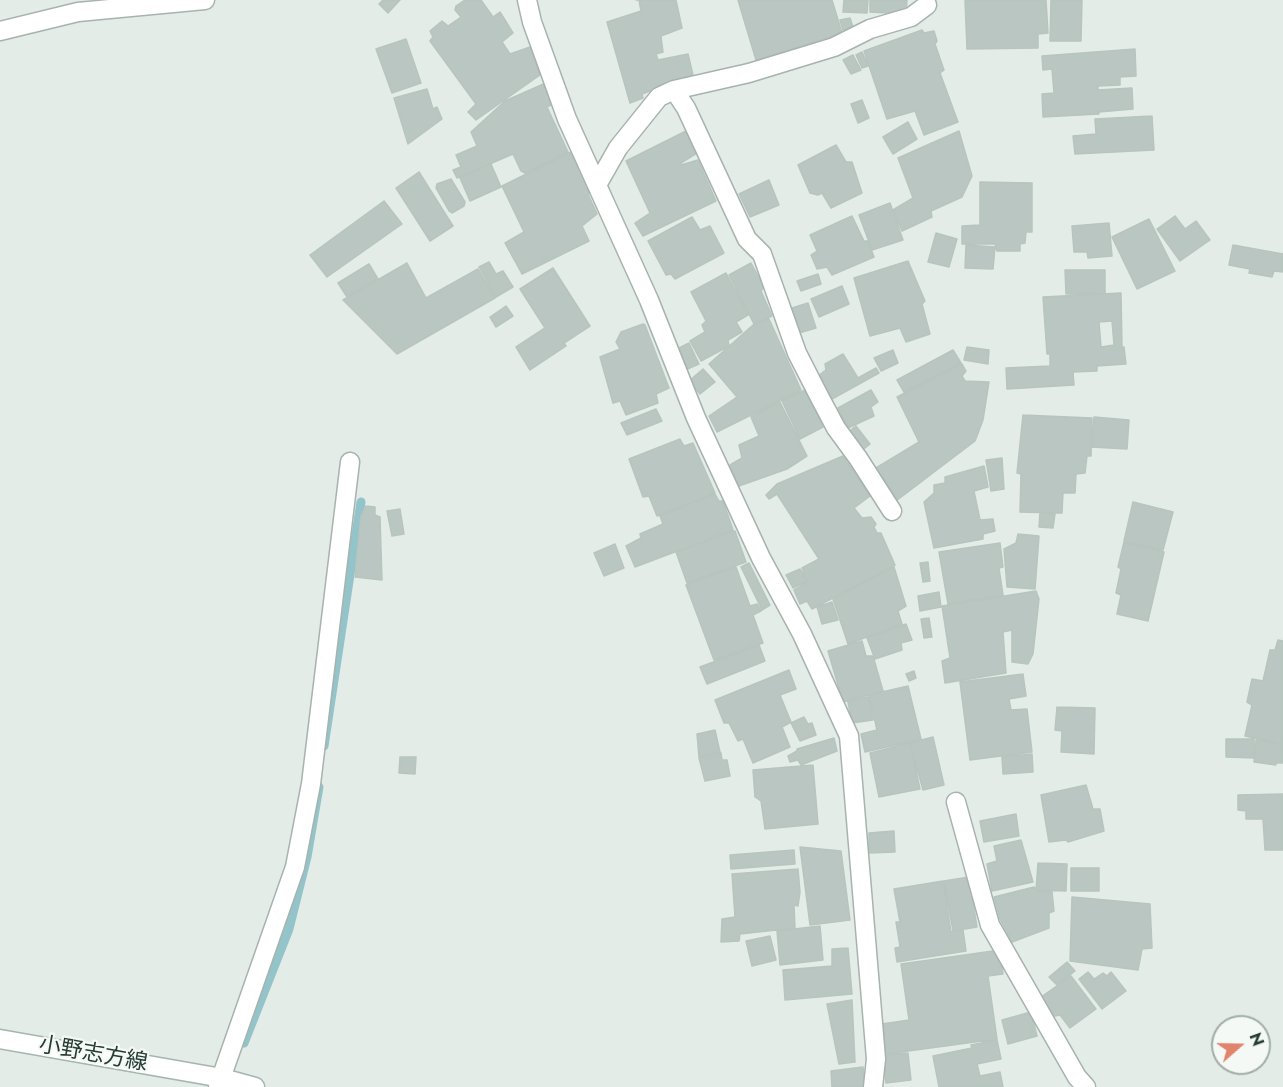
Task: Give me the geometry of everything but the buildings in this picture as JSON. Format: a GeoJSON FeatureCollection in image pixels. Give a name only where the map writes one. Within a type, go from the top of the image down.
{"type":"FeatureCollection","features":[{"type":"Feature","properties":{"kind":"street"},"geometry":{"type":"LineString","coordinates":[[0,31],[78,12],[205,0]]}},
{"type":"Feature","properties":{"kind":"street"},"geometry":{"type":"LineString","coordinates":[[527,0],[532,22],[567,119],[649,300],[696,418],[761,558],[802,634],[849,736],[876,1059],[873,1087]]}},
{"type":"Feature","properties":{"kind":"street"},"geometry":{"type":"LineString","coordinates":[[597,185],[618,148],[659,97],[674,90],[743,75],[834,47],[870,28],[911,17],[927,5]]}},
{"type":"Feature","properties":{"kind":"street"},"geometry":{"type":"LineString","coordinates":[[674,90],[686,108],[747,239],[762,254],[797,353],[819,396],[836,428],[892,512]]}},
{"type":"Feature","properties":{"kind":"street"},"geometry":{"type":"LineString","coordinates":[[220,1082],[295,867],[311,784],[350,462]]}},
{"type":"Feature","properties":{"kind":"street"},"geometry":{"type":"LineString","coordinates":[[956,802],[990,925],[1077,1077],[1086,1087]]}},
{"type":"Feature","properties":{"kind":"street","name":"小野志方線"},"geometry":{"type":"LineString","coordinates":[[0,1040],[255,1087]]}},
{"type":"Feature","properties":{"kind":"waterway"},"geometry":{"type":"LineString","coordinates":[[324,746],[361,502]]}},
{"type":"Feature","properties":{"kind":"waterway"},"geometry":{"type":"LineString","coordinates":[[244,1043],[289,929],[307,857],[319,787]]}}]}
